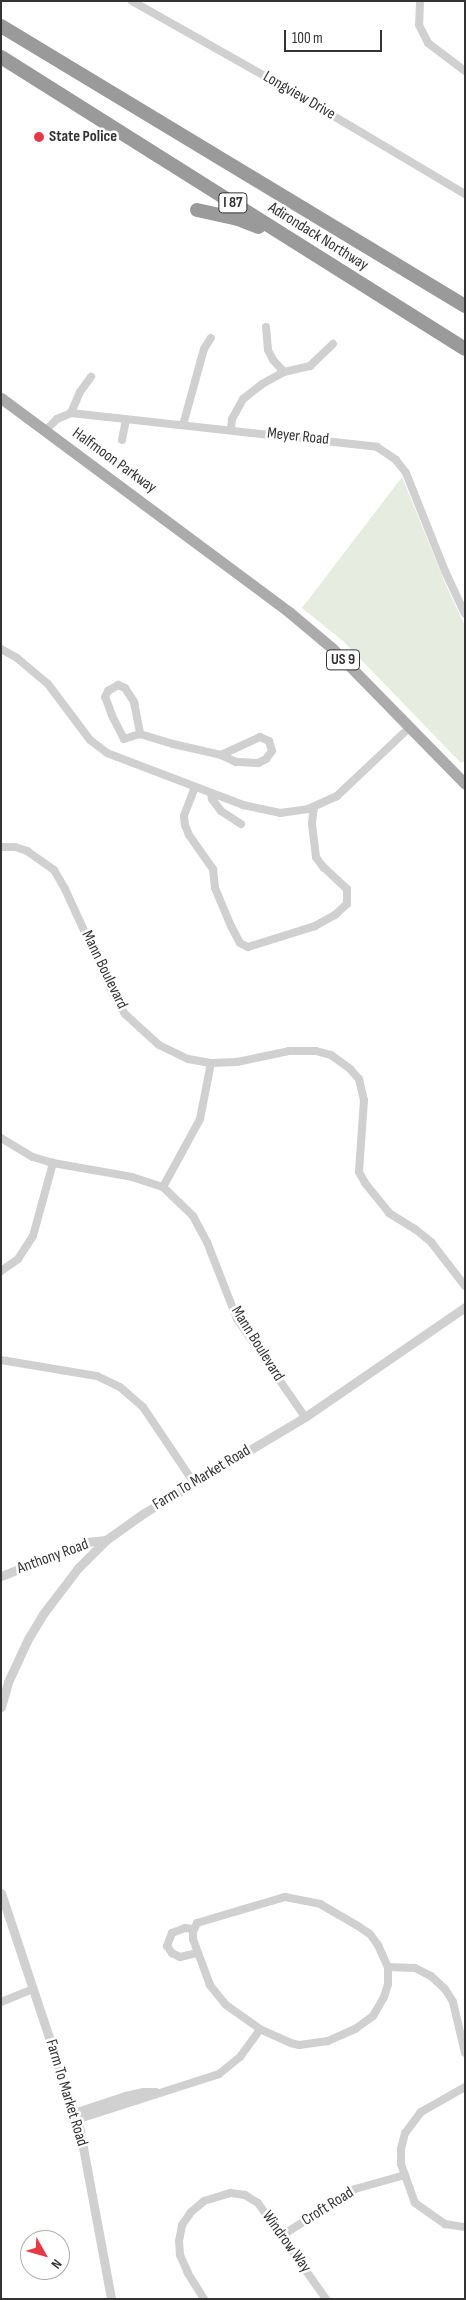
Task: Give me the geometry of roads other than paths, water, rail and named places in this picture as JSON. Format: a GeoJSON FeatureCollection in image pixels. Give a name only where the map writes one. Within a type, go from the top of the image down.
{"type":"FeatureCollection","features":[{"type":"Feature","properties":{"kind":"highway","name":"Adirondack Northway"},"geometry":{"type":"LineString","coordinates":[[1,26],[465,306]]}},
{"type":"Feature","properties":{"kind":"highway","name":"Adirondack Northway"},"geometry":{"type":"LineString","coordinates":[[1,57],[465,349]]}},
{"type":"Feature","properties":{"kind":"highway"},"geometry":{"type":"LineString","coordinates":[[197,210],[252,224],[328,264]]}},
{"type":"Feature","properties":{"kind":"main road","name":"Halfmoon Parkway"},"geometry":{"type":"LineString","coordinates":[[1,398],[290,612],[318,636],[410,727]]}},
{"type":"Feature","properties":{"kind":"main road","name":"US 9"},"geometry":{"type":"LineString","coordinates":[[410,727],[465,784]]}},
{"type":"Feature","properties":{"kind":"street"},"geometry":{"type":"LineString","coordinates":[[420,1],[419,25],[428,44],[465,71]]}},
{"type":"Feature","properties":{"kind":"street","name":"Longview Drive"},"geometry":{"type":"LineString","coordinates":[[138,3],[465,194]]}},
{"type":"Feature","properties":{"kind":"street"},"geometry":{"type":"LineString","coordinates":[[266,327],[268,350],[273,360],[284,372]]}},
{"type":"Feature","properties":{"kind":"street"},"geometry":{"type":"LineString","coordinates":[[183,425],[200,360],[211,338]]}},
{"type":"Feature","properties":{"kind":"street"},"geometry":{"type":"LineString","coordinates":[[231,429],[232,419],[243,399],[262,384],[284,372],[310,366],[333,344]]}},
{"type":"Feature","properties":{"kind":"street"},"geometry":{"type":"LineString","coordinates":[[45,431],[58,418],[71,413],[80,392],[91,376]]}},
{"type":"Feature","properties":{"kind":"street","name":"Meyer Road"},"geometry":{"type":"LineString","coordinates":[[71,413],[368,445],[391,456],[406,473],[445,571],[462,603],[465,614]]}},
{"type":"Feature","properties":{"kind":"street"},"geometry":{"type":"LineString","coordinates":[[122,440],[126,419]]}},
{"type":"Feature","properties":{"kind":"street"},"geometry":{"type":"LineString","coordinates":[[1,649],[17,658],[48,684],[98,748],[120,759],[243,805],[280,813],[314,808],[337,796],[410,727]]}},
{"type":"Feature","properties":{"kind":"street"},"geometry":{"type":"LineString","coordinates":[[140,734],[130,695],[125,688],[118,685],[113,687],[105,697],[124,739],[140,734],[221,755],[236,762],[258,763],[270,755],[272,751],[269,741],[260,737],[221,755]]}},
{"type":"Feature","properties":{"kind":"street"},"geometry":{"type":"LineString","coordinates":[[196,787],[184,816],[185,825],[189,835],[213,869],[215,888],[240,944],[245,947],[282,938],[315,926],[335,915],[347,904],[348,888],[323,867],[316,857],[312,823],[314,808]]}},
{"type":"Feature","properties":{"kind":"street"},"geometry":{"type":"LineString","coordinates":[[212,793],[215,805],[241,824]]}},
{"type":"Feature","properties":{"kind":"street","name":"Mann Boulevard"},"geometry":{"type":"LineString","coordinates":[[1,847],[15,847],[27,851],[54,870],[65,889],[114,996],[136,1025],[174,1054],[211,1063],[237,1062],[289,1051],[305,1050],[330,1055],[350,1069],[358,1079],[364,1100],[359,1172],[365,1183],[389,1213],[415,1229],[431,1242],[465,1286]]}},
{"type":"Feature","properties":{"kind":"street"},"geometry":{"type":"LineString","coordinates":[[163,1187],[200,1119],[211,1063]]}},
{"type":"Feature","properties":{"kind":"street","name":"Mann Boulevard"},"geometry":{"type":"LineString","coordinates":[[1,1138],[33,1157],[53,1163],[132,1176],[163,1187],[193,1216],[207,1242],[237,1318],[304,1417]]}},
{"type":"Feature","properties":{"kind":"street"},"geometry":{"type":"LineString","coordinates":[[1,1271],[18,1259],[34,1236],[53,1163]]}},
{"type":"Feature","properties":{"kind":"street","name":"Farm To Market Road"},"geometry":{"type":"LineString","coordinates":[[1,1707],[8,1682],[28,1639],[43,1614],[78,1568],[106,1540],[144,1513],[304,1417],[465,1307]]}},
{"type":"Feature","properties":{"kind":"street"},"geometry":{"type":"LineString","coordinates":[[1,1360],[97,1376],[120,1387],[143,1407],[194,1483]]}},
{"type":"Feature","properties":{"kind":"street","name":"Anthony Road"},"geometry":{"type":"LineString","coordinates":[[1,1576],[87,1542],[106,1540]]}},
{"type":"Feature","properties":{"kind":"street","name":"Farm To Market Road"},"geometry":{"type":"LineString","coordinates":[[1,1893],[75,2117],[110,2299]]}},
{"type":"Feature","properties":{"kind":"street"},"geometry":{"type":"LineString","coordinates":[[295,1897],[308,1900],[336,1912],[370,1934],[378,1945],[388,1968],[388,1984],[382,2002],[374,2016],[355,2029],[328,2041],[299,2045],[260,2029],[218,1996],[210,1985],[198,1953],[193,1939],[193,1929],[197,1923],[273,1899],[295,1897]]}},
{"type":"Feature","properties":{"kind":"street"},"geometry":{"type":"LineString","coordinates":[[193,1929],[185,1928],[172,1933],[167,1946],[172,1954],[180,1957],[198,1953]]}},
{"type":"Feature","properties":{"kind":"street"},"geometry":{"type":"LineString","coordinates":[[388,1968],[415,1968],[431,1976],[445,1989],[453,2002],[465,2053]]}},
{"type":"Feature","properties":{"kind":"street"},"geometry":{"type":"LineString","coordinates":[[1,2002],[34,1989]]}},
{"type":"Feature","properties":{"kind":"street"},"geometry":{"type":"LineString","coordinates":[[75,2117],[219,2074],[240,2057],[260,2029]]}},
{"type":"Feature","properties":{"kind":"street"},"geometry":{"type":"LineString","coordinates":[[465,2087],[420,2112],[412,2121],[401,2149],[404,2175],[415,2203],[445,2224],[465,2227]]}},
{"type":"Feature","properties":{"kind":"street","name":"Croft Road"},"geometry":{"type":"LineString","coordinates":[[281,2236],[355,2189],[404,2175]]}},
{"type":"Feature","properties":{"kind":"street","name":"Windrow Way"},"geometry":{"type":"LineString","coordinates":[[203,2298],[180,2255],[179,2241],[182,2225],[204,2201],[231,2193],[245,2195],[258,2203],[326,2299]]}},
{"type":"Feature","properties":{"kind":"place","name":"State Police"},"geometry":{"type":"Point","coordinates":[39,137]}}]}
